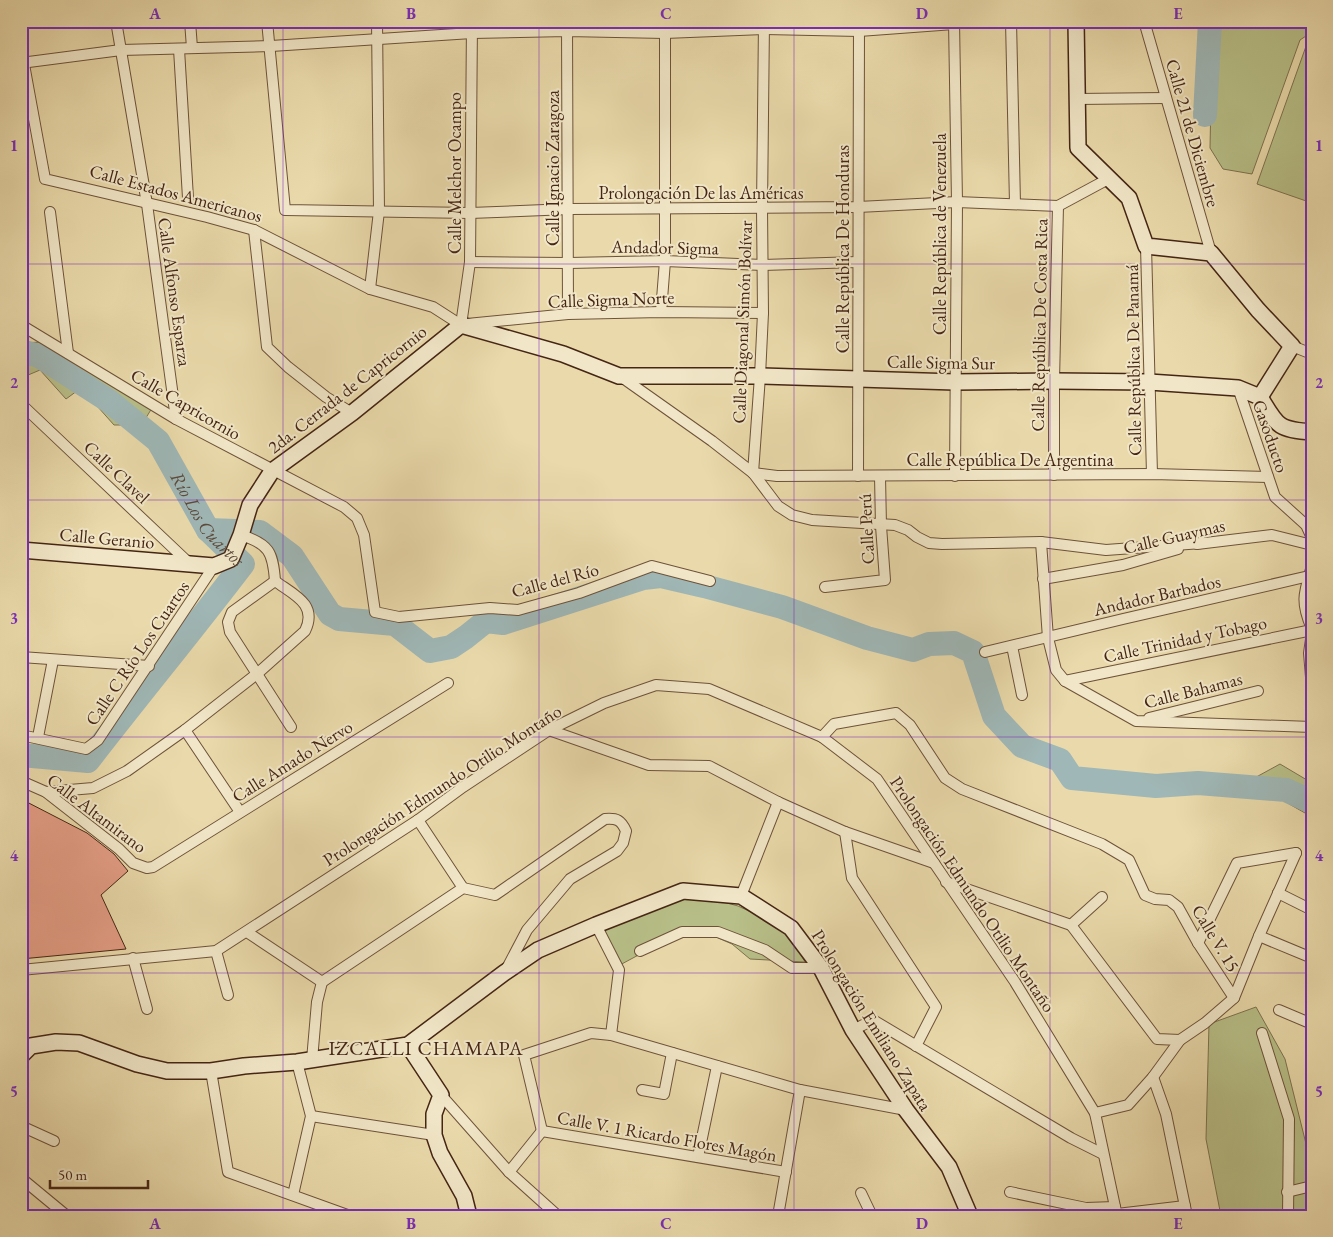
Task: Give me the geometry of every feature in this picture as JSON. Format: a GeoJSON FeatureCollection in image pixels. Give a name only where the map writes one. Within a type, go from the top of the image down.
{"type":"FeatureCollection","features":[{"type":"Feature","properties":{"kind":"main road"},"geometry":{"type":"LineString","coordinates":[[1076,21],[1078,148],[1129,198],[1146,246],[1211,253],[1258,310],[1292,346],[1260,397],[1276,424],[1293,431],[1312,432]]}},
{"type":"Feature","properties":{"kind":"main road","name":"2da. Cerrada de Capricornio"},"geometry":{"type":"LineString","coordinates":[[190,564],[214,566],[231,559],[250,505],[272,471],[352,413],[461,325]]}},
{"type":"Feature","properties":{"kind":"main road","name":"Calle Estados Americanos"},"geometry":{"type":"LineString","coordinates":[[461,325],[563,354],[619,376]]}},
{"type":"Feature","properties":{"kind":"main road","name":"Calle Sigma Sur"},"geometry":{"type":"LineString","coordinates":[[619,376],[760,376],[955,382],[1149,382],[1238,388],[1260,397]]}},
{"type":"Feature","properties":{"kind":"main road","name":"Calle Geranio"},"geometry":{"type":"LineString","coordinates":[[21,550],[190,564]]}},
{"type":"Feature","properties":{"kind":"main road","name":"Prolongación Emiliano Zapata"},"geometry":{"type":"LineString","coordinates":[[25,1048],[56,1042],[79,1044],[104,1051],[137,1064],[167,1071],[211,1071],[244,1066],[297,1062],[408,1045],[538,950],[596,924],[683,892],[741,896],[792,928],[821,968],[853,1030],[906,1110],[949,1167],[970,1216]]}},
{"type":"Feature","properties":{"kind":"main road"},"geometry":{"type":"LineString","coordinates":[[408,1045],[441,1095],[434,1114],[434,1135],[440,1154],[464,1196],[469,1216]]}},
{"type":"Feature","properties":{"kind":"street","name":"Calle Alfonso Esparza"},"geometry":{"type":"LineString","coordinates":[[116,21],[147,204],[176,420]]}},
{"type":"Feature","properties":{"kind":"street"},"geometry":{"type":"LineString","coordinates":[[190,21],[192,48]]}},
{"type":"Feature","properties":{"kind":"street"},"geometry":{"type":"LineString","coordinates":[[267,21],[271,46]]}},
{"type":"Feature","properties":{"kind":"street"},"geometry":{"type":"LineString","coordinates":[[370,289],[379,211],[377,21]]}},
{"type":"Feature","properties":{"kind":"street","name":"Calle Melchor Ocampo"},"geometry":{"type":"LineString","coordinates":[[461,325],[470,262],[472,21]]}},
{"type":"Feature","properties":{"kind":"street"},"geometry":{"type":"LineString","coordinates":[[661,312],[665,261],[665,21]]}},
{"type":"Feature","properties":{"kind":"street"},"geometry":{"type":"LineString","coordinates":[[1011,21],[1015,204]]}},
{"type":"Feature","properties":{"kind":"street","name":"Calle 21 de Diciembre"},"geometry":{"type":"LineString","coordinates":[[1144,21],[1211,253]]}},
{"type":"Feature","properties":{"kind":"street"},"geometry":{"type":"LineString","coordinates":[[21,48],[22,62],[121,50],[271,46],[567,26],[665,33],[764,25],[859,26],[954,22]]}},
{"type":"Feature","properties":{"kind":"street","name":"Calle República de Venezuela"},"geometry":{"type":"LineString","coordinates":[[954,22],[956,202],[955,476]]}},
{"type":"Feature","properties":{"kind":"street","name":"Calle Diagonal Simón Bolívar"},"geometry":{"type":"LineString","coordinates":[[752,473],[760,376],[762,313],[764,25]]}},
{"type":"Feature","properties":{"kind":"street","name":"Calle Ignacio Zaragoza"},"geometry":{"type":"LineString","coordinates":[[567,26],[568,314]]}},
{"type":"Feature","properties":{"kind":"street","name":"Calle República De Honduras"},"geometry":{"type":"LineString","coordinates":[[858,476],[859,26]]}},
{"type":"Feature","properties":{"kind":"street","name":"Prolongación De las Américas"},"geometry":{"type":"LineString","coordinates":[[271,46],[285,210],[470,212],[569,209],[762,208],[956,202],[1058,206]]}},
{"type":"Feature","properties":{"kind":"street"},"geometry":{"type":"LineString","coordinates":[[179,48],[188,198]]}},
{"type":"Feature","properties":{"kind":"street","name":"Calle Estados Americanos"},"geometry":{"type":"LineString","coordinates":[[22,62],[45,178],[254,230],[370,289],[432,307],[461,325]]}},
{"type":"Feature","properties":{"kind":"street"},"geometry":{"type":"LineString","coordinates":[[1077,99],[1166,98]]}},
{"type":"Feature","properties":{"kind":"street"},"geometry":{"type":"LineString","coordinates":[[1058,206],[1110,178]]}},
{"type":"Feature","properties":{"kind":"street","name":"Calle República De Costa Rica"},"geometry":{"type":"LineString","coordinates":[[1054,475],[1058,206]]}},
{"type":"Feature","properties":{"kind":"street"},"geometry":{"type":"LineString","coordinates":[[50,212],[68,353]]}},
{"type":"Feature","properties":{"kind":"street"},"geometry":{"type":"LineString","coordinates":[[254,230],[267,347],[288,367],[326,397],[352,413]]}},
{"type":"Feature","properties":{"kind":"street","name":"Calle República De Panamá"},"geometry":{"type":"LineString","coordinates":[[1146,246],[1152,474]]}},
{"type":"Feature","properties":{"kind":"street","name":"Andador Sigma"},"geometry":{"type":"LineString","coordinates":[[470,262],[568,263],[665,261],[763,265],[858,262]]}},
{"type":"Feature","properties":{"kind":"street","name":"Calle Sigma Norte"},"geometry":{"type":"LineString","coordinates":[[461,325],[568,314],[661,312],[762,313]]}},
{"type":"Feature","properties":{"kind":"street","name":"Calle Capricornio"},"geometry":{"type":"LineString","coordinates":[[21,325],[176,420],[344,507],[357,518],[364,535],[375,612]]}},
{"type":"Feature","properties":{"kind":"street"},"geometry":{"type":"LineString","coordinates":[[1292,346],[1312,354]]}},
{"type":"Feature","properties":{"kind":"street","name":"Calle Estados Americanos"},"geometry":{"type":"LineString","coordinates":[[619,376],[712,441],[752,473],[778,506],[792,514],[812,520],[881,526],[896,525],[908,530],[928,543],[1041,542],[1106,550],[1202,543]]}},
{"type":"Feature","properties":{"kind":"street","name":"Gasoducto"},"geometry":{"type":"LineString","coordinates":[[1238,388],[1275,497],[1306,525],[1312,538]]}},
{"type":"Feature","properties":{"kind":"street","name":"Calle Clavel"},"geometry":{"type":"LineString","coordinates":[[21,404],[190,564]]}},
{"type":"Feature","properties":{"kind":"street","name":"Calle República De Argentina"},"geometry":{"type":"LineString","coordinates":[[752,473],[777,476],[1152,474],[1268,477]]}},
{"type":"Feature","properties":{"kind":"street","name":"Calle Perú"},"geometry":{"type":"LineString","coordinates":[[825,587],[885,580],[880,476]]}},
{"type":"Feature","properties":{"kind":"street"},"geometry":{"type":"LineString","coordinates":[[241,535],[257,540],[268,549],[273,562],[274,580]]}},
{"type":"Feature","properties":{"kind":"street","name":"Calle Guaymas"},"geometry":{"type":"LineString","coordinates":[[1043,579],[1123,565],[1202,543],[1272,535],[1312,545]]}},
{"type":"Feature","properties":{"kind":"street"},"geometry":{"type":"LineString","coordinates":[[1041,542],[1048,638],[1056,670],[1065,681],[1136,721],[1312,727]]}},
{"type":"Feature","properties":{"kind":"street","name":"Calle C Río Los Cuartos"},"geometry":{"type":"LineString","coordinates":[[21,735],[38,737],[86,749],[98,740],[214,566]]}},
{"type":"Feature","properties":{"kind":"street","name":"Calle del Río"},"geometry":{"type":"LineString","coordinates":[[375,612],[399,617],[490,608],[518,610],[579,593],[652,566],[710,581]]}},
{"type":"Feature","properties":{"kind":"street"},"geometry":{"type":"LineString","coordinates":[[1312,566],[1303,596],[1305,613],[1312,630],[1309,653],[1312,689]]}},
{"type":"Feature","properties":{"kind":"street","name":"Andador Barbados"},"geometry":{"type":"LineString","coordinates":[[985,652],[1123,618],[1309,576]]}},
{"type":"Feature","properties":{"kind":"street"},"geometry":{"type":"LineString","coordinates":[[46,792],[93,788],[127,771],[185,730],[258,674],[305,631],[309,623],[310,614],[302,600],[274,580]]}},
{"type":"Feature","properties":{"kind":"street"},"geometry":{"type":"LineString","coordinates":[[274,580],[232,612],[228,622],[230,632],[291,727]]}},
{"type":"Feature","properties":{"kind":"street","name":"Calle Trinidad y Tobago"},"geometry":{"type":"LineString","coordinates":[[1065,681],[1312,630]]}},
{"type":"Feature","properties":{"kind":"street"},"geometry":{"type":"LineString","coordinates":[[1012,646],[1022,695]]}},
{"type":"Feature","properties":{"kind":"street"},"geometry":{"type":"LineString","coordinates":[[21,657],[149,666]]}},
{"type":"Feature","properties":{"kind":"street"},"geometry":{"type":"LineString","coordinates":[[38,737],[52,660]]}},
{"type":"Feature","properties":{"kind":"street","name":"Calle Amado Nervo"},"geometry":{"type":"LineString","coordinates":[[154,867],[448,683]]}},
{"type":"Feature","properties":{"kind":"street","name":"Prolongación Edmundo Otilio Montaño"},"geometry":{"type":"LineString","coordinates":[[21,970],[216,950],[247,932],[418,820],[463,786],[549,730],[604,703],[656,684],[709,689],[822,737],[876,779],[1015,982],[1094,1113],[1116,1212]]}},
{"type":"Feature","properties":{"kind":"street","name":"Calle Bahamas"},"geometry":{"type":"LineString","coordinates":[[1136,721],[1258,691]]}},
{"type":"Feature","properties":{"kind":"street","name":"Calle V. 15"},"geometry":{"type":"LineString","coordinates":[[822,737],[834,724],[896,713],[910,725],[945,778],[962,789],[1102,844],[1129,860],[1145,895],[1154,899],[1169,900],[1178,906],[1198,943],[1234,998]]}},
{"type":"Feature","properties":{"kind":"street"},"geometry":{"type":"LineString","coordinates":[[185,730],[240,812]]}},
{"type":"Feature","properties":{"kind":"street"},"geometry":{"type":"LineString","coordinates":[[549,730],[649,765],[709,766],[778,802],[845,832],[934,863]]}},
{"type":"Feature","properties":{"kind":"street","name":"Calle Altamirano"},"geometry":{"type":"LineString","coordinates":[[21,781],[46,792],[133,862],[147,868],[154,867]]}},
{"type":"Feature","properties":{"kind":"street"},"geometry":{"type":"LineString","coordinates":[[741,896],[778,802]]}},
{"type":"Feature","properties":{"kind":"street"},"geometry":{"type":"LineString","coordinates":[[418,820],[463,888],[495,895],[605,819],[615,818],[622,822],[626,831],[623,842],[617,851],[570,879],[527,930],[504,973]]}},
{"type":"Feature","properties":{"kind":"street"},"geometry":{"type":"LineString","coordinates":[[845,832],[852,878],[936,1007],[916,1046]]}},
{"type":"Feature","properties":{"kind":"street"},"geometry":{"type":"LineString","coordinates":[[1094,1113],[1128,1105],[1153,1077],[1180,1040],[1205,1023],[1234,998],[1259,936],[1296,854],[1237,863],[1198,943]]}},
{"type":"Feature","properties":{"kind":"street"},"geometry":{"type":"LineString","coordinates":[[946,882],[1071,925],[1157,1039],[1180,1040]]}},
{"type":"Feature","properties":{"kind":"street"},"geometry":{"type":"LineString","coordinates":[[312,1060],[317,1002],[322,982],[463,888]]}},
{"type":"Feature","properties":{"kind":"street"},"geometry":{"type":"LineString","coordinates":[[1278,894],[1312,910]]}},
{"type":"Feature","properties":{"kind":"street"},"geometry":{"type":"LineString","coordinates":[[1071,925],[1102,897]]}},
{"type":"Feature","properties":{"kind":"street"},"geometry":{"type":"LineString","coordinates":[[596,924],[619,970],[611,1036]]}},
{"type":"Feature","properties":{"kind":"street"},"geometry":{"type":"LineString","coordinates":[[247,932],[322,982]]}},
{"type":"Feature","properties":{"kind":"street"},"geometry":{"type":"LineString","coordinates":[[640,951],[682,932],[718,932],[764,950],[792,968],[821,968]]}},
{"type":"Feature","properties":{"kind":"street"},"geometry":{"type":"LineString","coordinates":[[1259,936],[1312,958]]}},
{"type":"Feature","properties":{"kind":"street"},"geometry":{"type":"LineString","coordinates":[[216,950],[228,995]]}},
{"type":"Feature","properties":{"kind":"street"},"geometry":{"type":"LineString","coordinates":[[133,958],[147,1009]]}},
{"type":"Feature","properties":{"kind":"street"},"geometry":{"type":"LineString","coordinates":[[1279,1010],[1312,1024]]}},
{"type":"Feature","properties":{"kind":"street"},"geometry":{"type":"LineString","coordinates":[[853,1030],[874,1020],[1071,1138],[1103,1154]]}},
{"type":"Feature","properties":{"kind":"street"},"geometry":{"type":"LineString","coordinates":[[509,1172],[542,1131],[524,1055],[591,1033],[611,1036],[800,1090],[906,1110]]}},
{"type":"Feature","properties":{"kind":"street"},"geometry":{"type":"LineString","coordinates":[[1262,1033],[1288,1119],[1288,1216]]}},
{"type":"Feature","properties":{"kind":"street"},"geometry":{"type":"LineString","coordinates":[[642,1090],[664,1094],[672,1053]]}},
{"type":"Feature","properties":{"kind":"street"},"geometry":{"type":"LineString","coordinates":[[293,1195],[311,1116],[297,1062]]}},
{"type":"Feature","properties":{"kind":"street"},"geometry":{"type":"LineString","coordinates":[[698,1157],[717,1066]]}},
{"type":"Feature","properties":{"kind":"street"},"geometry":{"type":"LineString","coordinates":[[211,1071],[228,1172],[350,1216]]}},
{"type":"Feature","properties":{"kind":"street"},"geometry":{"type":"LineString","coordinates":[[1010,1192],[1084,1212],[1186,1211],[1166,1114],[1153,1077]]}},
{"type":"Feature","properties":{"kind":"street"},"geometry":{"type":"LineString","coordinates":[[778,1216],[800,1090]]}},
{"type":"Feature","properties":{"kind":"street"},"geometry":{"type":"LineString","coordinates":[[441,1095],[509,1172],[558,1216]]}},
{"type":"Feature","properties":{"kind":"street"},"geometry":{"type":"LineString","coordinates":[[311,1116],[434,1135]]}},
{"type":"Feature","properties":{"kind":"street"},"geometry":{"type":"LineString","coordinates":[[21,1126],[54,1141]]}},
{"type":"Feature","properties":{"kind":"street","name":"Calle V. 1 Ricardo Flores Magón"},"geometry":{"type":"LineString","coordinates":[[542,1131],[786,1172]]}},
{"type":"Feature","properties":{"kind":"street"},"geometry":{"type":"LineString","coordinates":[[21,1178],[67,1216]]}},
{"type":"Feature","properties":{"kind":"street"},"geometry":{"type":"LineString","coordinates":[[1288,1192],[1312,1186]]}},
{"type":"Feature","properties":{"kind":"street"},"geometry":{"type":"LineString","coordinates":[[861,1193],[872,1216]]}},
{"type":"Feature","properties":{"kind":"green space"},"geometry":{"type":"Polygon","coordinates":[[[1217,21],[1312,21],[1312,32],[1300,40],[1252,174],[1223,169],[1210,148],[1211,98],[1217,21]]]}},
{"type":"Feature","properties":{"kind":"green space"},"geometry":{"type":"Polygon","coordinates":[[[1310,35],[1312,35],[1312,203],[1257,184],[1310,35]]]}},
{"type":"Feature","properties":{"kind":"green space"},"geometry":{"type":"Polygon","coordinates":[[[42,342],[152,408],[136,434],[124,425],[114,425],[81,388],[66,399],[40,370],[21,378],[21,343],[42,342]]]}},
{"type":"Feature","properties":{"kind":"green space"},"geometry":{"type":"Polygon","coordinates":[[[1280,764],[1312,783],[1312,817],[1249,781],[1280,764]]]}},
{"type":"Feature","properties":{"kind":"green space"},"geometry":{"type":"Polygon","coordinates":[[[694,894],[738,906],[788,929],[805,962],[750,959],[732,944],[711,935],[672,937],[618,966],[599,926],[694,894]]]}},
{"type":"Feature","properties":{"kind":"green space"},"geometry":{"type":"Polygon","coordinates":[[[1256,1007],[1285,1059],[1312,1168],[1312,1216],[1221,1216],[1206,1139],[1209,1024],[1256,1007]]]}},
{"type":"Feature","properties":{"kind":"building"},"geometry":{"type":"Polygon","coordinates":[[[21,799],[87,833],[114,854],[128,871],[101,895],[126,949],[21,959],[21,799]]]}},
{"type":"Feature","properties":{"kind":"waterway"},"geometry":{"type":"LineString","coordinates":[[1205,115],[1210,21]]}},
{"type":"Feature","properties":{"kind":"waterway","name":"Río Los Cuartos"},"geometry":{"type":"LineString","coordinates":[[21,351],[39,356],[109,401],[158,441],[208,530],[243,564],[88,761],[21,755]]}},
{"type":"Feature","properties":{"kind":"waterway"},"geometry":{"type":"LineString","coordinates":[[208,530],[260,532],[292,556],[330,614],[339,619],[395,624],[430,651],[451,647],[486,621],[503,623],[643,578],[661,576],[782,607],[867,638],[913,650],[929,644],[954,643],[973,652],[994,716],[1022,746],[1060,760],[1072,778],[1156,786],[1198,783],[1286,790],[1312,802]]}},
{"type":"Feature","properties":{"kind":"district","name":"IZCALLI CHAMAPA"},"geometry":{"type":"Point","coordinates":[426,1048]}}]}
